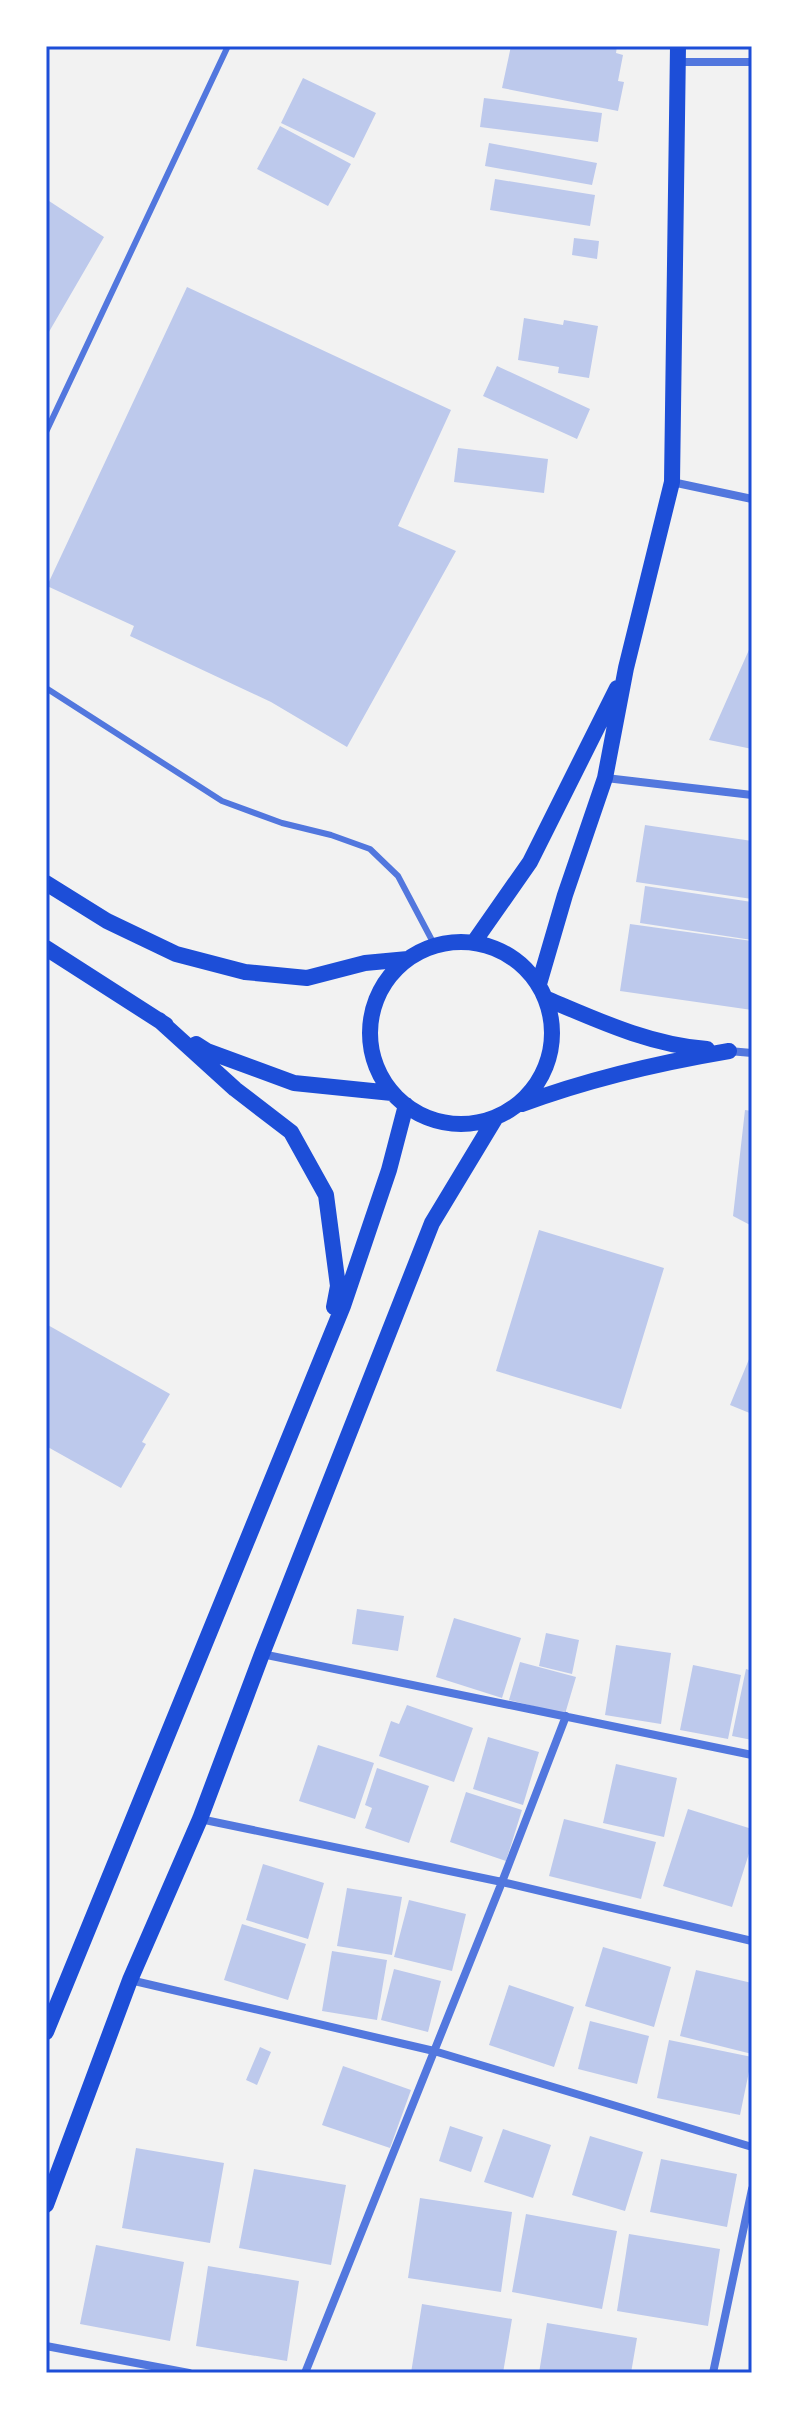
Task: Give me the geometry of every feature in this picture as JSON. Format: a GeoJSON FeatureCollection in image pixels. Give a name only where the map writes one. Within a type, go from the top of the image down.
{"type":"FeatureCollection","features":[{"type":"Feature","properties":{"kind":"main road"},"geometry":{"type":"LineString","coordinates":[[542,991],[565,895],[605,778],[626,668],[672,482],[678,54]]}},
{"type":"Feature","properties":{"kind":"main road"},"geometry":{"type":"LineString","coordinates":[[474,942],[530,862],[626,668]]}},
{"type":"Feature","properties":{"kind":"main road"},"geometry":{"type":"LineString","coordinates":[[46,883],[107,921],[176,954],[245,972],[307,978],[365,963],[408,959]]}},
{"type":"Feature","properties":{"kind":"main road"},"geometry":{"type":"LineString","coordinates":[[516,1106],[528,1097],[545,1072],[553,1042],[551,1011],[542,991],[522,964],[500,950],[474,942],[455,941],[435,946],[408,959],[386,980],[373,1007],[369,1038],[376,1067],[392,1093],[415,1113],[444,1124],[475,1125],[563,1088],[655,1063],[729,1051]]}},
{"type":"Feature","properties":{"kind":"main road"},"geometry":{"type":"LineString","coordinates":[[46,948],[207,1051],[294,1083],[392,1093]]}},
{"type":"Feature","properties":{"kind":"main road"},"geometry":{"type":"LineString","coordinates":[[542,991],[626,1033],[692,1048],[729,1051]]}},
{"type":"Feature","properties":{"kind":"main road"},"geometry":{"type":"LineString","coordinates":[[159,1020],[235,1089],[291,1132],[326,1195],[338,1286],[329,1340]]}},
{"type":"Feature","properties":{"kind":"main road"},"geometry":{"type":"LineString","coordinates":[[46,2032],[343,1306],[389,1170],[406,1105]]}},
{"type":"Feature","properties":{"kind":"main road"},"geometry":{"type":"LineString","coordinates":[[46,2205],[130,1980],[200,1819],[432,1223],[496,1117]]}},
{"type":"Feature","properties":{"kind":"street"},"geometry":{"type":"LineString","coordinates":[[678,54],[752,62]]}},
{"type":"Feature","properties":{"kind":"street"},"geometry":{"type":"LineString","coordinates":[[672,482],[752,499]]}},
{"type":"Feature","properties":{"kind":"street"},"geometry":{"type":"LineString","coordinates":[[605,778],[752,795]]}},
{"type":"Feature","properties":{"kind":"street"},"geometry":{"type":"LineString","coordinates":[[729,1051],[752,1053]]}},
{"type":"Feature","properties":{"kind":"street"},"geometry":{"type":"LineString","coordinates":[[262,1654],[752,1755]]}},
{"type":"Feature","properties":{"kind":"street"},"geometry":{"type":"LineString","coordinates":[[305,2373],[566,1716]]}},
{"type":"Feature","properties":{"kind":"street"},"geometry":{"type":"LineString","coordinates":[[200,1819],[502,1882],[752,1941]]}},
{"type":"Feature","properties":{"kind":"street"},"geometry":{"type":"LineString","coordinates":[[130,1980],[434,2051],[752,2147]]}},
{"type":"Feature","properties":{"kind":"street"},"geometry":{"type":"LineString","coordinates":[[713,2373],[752,2189]]}},
{"type":"Feature","properties":{"kind":"street"},"geometry":{"type":"LineString","coordinates":[[46,2346],[189,2373]]}},
{"type":"Feature","properties":{"kind":"lane"},"geometry":{"type":"LineString","coordinates":[[46,432],[228,46]]}},
{"type":"Feature","properties":{"kind":"lane"},"geometry":{"type":"LineString","coordinates":[[46,688],[222,801],[282,823],[370,849],[398,876],[435,946]]}},
{"type":"Feature","properties":{"kind":"building"},"geometry":{"type":"Polygon","coordinates":[[[511,46],[617,46],[616,53],[623,55],[618,81],[624,82],[618,111],[502,88],[511,46]]]}},
{"type":"Feature","properties":{"kind":"building"},"geometry":{"type":"Polygon","coordinates":[[[303,78],[376,113],[354,158],[281,123],[303,78]]]}},
{"type":"Feature","properties":{"kind":"building"},"geometry":{"type":"Polygon","coordinates":[[[484,98],[602,113],[598,142],[480,127],[484,98]]]}},
{"type":"Feature","properties":{"kind":"building"},"geometry":{"type":"Polygon","coordinates":[[[280,126],[351,164],[328,206],[257,169],[280,126]]]}},
{"type":"Feature","properties":{"kind":"building"},"geometry":{"type":"Polygon","coordinates":[[[489,143],[597,163],[592,185],[485,166],[489,143]]]}},
{"type":"Feature","properties":{"kind":"building"},"geometry":{"type":"Polygon","coordinates":[[[495,179],[595,195],[590,226],[490,210],[495,179]]]}},
{"type":"Feature","properties":{"kind":"building"},"geometry":{"type":"Polygon","coordinates":[[[46,199],[104,237],[46,337],[46,199]]]}},
{"type":"Feature","properties":{"kind":"building"},"geometry":{"type":"Polygon","coordinates":[[[574,238],[599,241],[597,259],[572,255],[574,238]]]}},
{"type":"Feature","properties":{"kind":"building"},"geometry":{"type":"Polygon","coordinates":[[[187,287],[451,410],[398,526],[456,551],[347,747],[271,702],[130,636],[134,626],[47,586],[187,287]]]}},
{"type":"Feature","properties":{"kind":"building"},"geometry":{"type":"Polygon","coordinates":[[[524,318],[563,325],[564,320],[598,326],[589,378],[558,373],[559,367],[518,360],[524,318]]]}},
{"type":"Feature","properties":{"kind":"building"},"geometry":{"type":"Polygon","coordinates":[[[497,366],[590,409],[577,439],[483,396],[497,366]]]}},
{"type":"Feature","properties":{"kind":"building"},"geometry":{"type":"Polygon","coordinates":[[[458,448],[548,459],[544,493],[454,482],[458,448]]]}},
{"type":"Feature","properties":{"kind":"building"},"geometry":{"type":"Polygon","coordinates":[[[752,643],[752,749],[709,740],[752,643]]]}},
{"type":"Feature","properties":{"kind":"building"},"geometry":{"type":"Polygon","coordinates":[[[645,825],[752,841],[752,899],[636,882],[645,825]]]}},
{"type":"Feature","properties":{"kind":"building"},"geometry":{"type":"Polygon","coordinates":[[[645,886],[752,902],[752,940],[640,923],[645,886]]]}},
{"type":"Feature","properties":{"kind":"building"},"geometry":{"type":"Polygon","coordinates":[[[630,924],[752,941],[752,1010],[620,991],[630,924]]]}},
{"type":"Feature","properties":{"kind":"building"},"geometry":{"type":"Polygon","coordinates":[[[745,1110],[752,1111],[752,1226],[733,1216],[745,1110]]]}},
{"type":"Feature","properties":{"kind":"building"},"geometry":{"type":"Polygon","coordinates":[[[539,1230],[664,1268],[621,1409],[496,1371],[539,1230]]]}},
{"type":"Feature","properties":{"kind":"building"},"geometry":{"type":"Polygon","coordinates":[[[46,1324],[170,1394],[142,1442],[146,1444],[121,1488],[46,1446],[46,1324]]]}},
{"type":"Feature","properties":{"kind":"building"},"geometry":{"type":"Polygon","coordinates":[[[752,1352],[752,1414],[730,1405],[752,1352]]]}},
{"type":"Feature","properties":{"kind":"building"},"geometry":{"type":"Polygon","coordinates":[[[357,1609],[404,1616],[398,1651],[352,1644],[357,1609]]]}},
{"type":"Feature","properties":{"kind":"building"},"geometry":{"type":"Polygon","coordinates":[[[454,1618],[521,1638],[502,1698],[436,1677],[454,1618]]]}},
{"type":"Feature","properties":{"kind":"building"},"geometry":{"type":"Polygon","coordinates":[[[546,1633],[579,1640],[572,1674],[539,1666],[546,1633]]]}},
{"type":"Feature","properties":{"kind":"building"},"geometry":{"type":"Polygon","coordinates":[[[616,1645],[671,1653],[661,1724],[605,1715],[616,1645]]]}},
{"type":"Feature","properties":{"kind":"building"},"geometry":{"type":"Polygon","coordinates":[[[520,1662],[576,1677],[565,1714],[509,1700],[520,1662]]]}},
{"type":"Feature","properties":{"kind":"building"},"geometry":{"type":"Polygon","coordinates":[[[693,1665],[741,1675],[728,1739],[680,1730],[693,1665]]]}},
{"type":"Feature","properties":{"kind":"building"},"geometry":{"type":"Polygon","coordinates":[[[746,1669],[752,1671],[752,1740],[732,1736],[746,1669]]]}},
{"type":"Feature","properties":{"kind":"building"},"geometry":{"type":"Polygon","coordinates":[[[407,1705],[473,1728],[454,1782],[379,1756],[391,1721],[399,1724],[407,1705]]]}},
{"type":"Feature","properties":{"kind":"building"},"geometry":{"type":"Polygon","coordinates":[[[488,1737],[539,1752],[523,1805],[473,1789],[488,1737]]]}},
{"type":"Feature","properties":{"kind":"building"},"geometry":{"type":"Polygon","coordinates":[[[318,1745],[374,1763],[355,1819],[299,1801],[318,1745]]]}},
{"type":"Feature","properties":{"kind":"building"},"geometry":{"type":"Polygon","coordinates":[[[616,1764],[677,1778],[664,1837],[603,1823],[616,1764]]]}},
{"type":"Feature","properties":{"kind":"building"},"geometry":{"type":"Polygon","coordinates":[[[377,1768],[429,1786],[409,1843],[365,1828],[372,1808],[365,1805],[377,1768]]]}},
{"type":"Feature","properties":{"kind":"building"},"geometry":{"type":"Polygon","coordinates":[[[466,1792],[522,1810],[506,1861],[450,1842],[466,1792]]]}},
{"type":"Feature","properties":{"kind":"building"},"geometry":{"type":"Polygon","coordinates":[[[688,1809],[752,1829],[752,1844],[732,1907],[663,1886],[688,1809]]]}},
{"type":"Feature","properties":{"kind":"building"},"geometry":{"type":"Polygon","coordinates":[[[564,1819],[656,1842],[641,1899],[549,1876],[564,1819]]]}},
{"type":"Feature","properties":{"kind":"building"},"geometry":{"type":"Polygon","coordinates":[[[263,1864],[324,1883],[308,1939],[246,1920],[263,1864]]]}},
{"type":"Feature","properties":{"kind":"building"},"geometry":{"type":"Polygon","coordinates":[[[347,1888],[402,1897],[392,1955],[337,1946],[347,1888]]]}},
{"type":"Feature","properties":{"kind":"building"},"geometry":{"type":"Polygon","coordinates":[[[409,1900],[466,1914],[452,1971],[394,1957],[409,1900]]]}},
{"type":"Feature","properties":{"kind":"building"},"geometry":{"type":"Polygon","coordinates":[[[242,1924],[306,1944],[288,2000],[224,1980],[242,1924]]]}},
{"type":"Feature","properties":{"kind":"building"},"geometry":{"type":"Polygon","coordinates":[[[603,1947],[671,1967],[654,2027],[585,2006],[603,1947]]]}},
{"type":"Feature","properties":{"kind":"building"},"geometry":{"type":"Polygon","coordinates":[[[332,1951],[387,1960],[377,2020],[322,2011],[332,1951]]]}},
{"type":"Feature","properties":{"kind":"building"},"geometry":{"type":"Polygon","coordinates":[[[394,1969],[441,1981],[428,2032],[381,2020],[394,1969]]]}},
{"type":"Feature","properties":{"kind":"building"},"geometry":{"type":"Polygon","coordinates":[[[696,1970],[752,1983],[752,2054],[680,2036],[696,1970]]]}},
{"type":"Feature","properties":{"kind":"building"},"geometry":{"type":"Polygon","coordinates":[[[509,1985],[574,2007],[554,2067],[489,2045],[509,1985]]]}},
{"type":"Feature","properties":{"kind":"building"},"geometry":{"type":"Polygon","coordinates":[[[590,2021],[649,2036],[637,2084],[578,2069],[590,2021]]]}},
{"type":"Feature","properties":{"kind":"building"},"geometry":{"type":"Polygon","coordinates":[[[669,2040],[752,2057],[740,2115],[657,2098],[669,2040]]]}},
{"type":"Feature","properties":{"kind":"building"},"geometry":{"type":"Polygon","coordinates":[[[260,2047],[271,2052],[257,2085],[246,2080],[260,2047]]]}},
{"type":"Feature","properties":{"kind":"building"},"geometry":{"type":"Polygon","coordinates":[[[343,2066],[411,2090],[390,2148],[322,2125],[343,2066]]]}},
{"type":"Feature","properties":{"kind":"building"},"geometry":{"type":"Polygon","coordinates":[[[450,2126],[483,2137],[471,2172],[439,2161],[450,2126]]]}},
{"type":"Feature","properties":{"kind":"building"},"geometry":{"type":"Polygon","coordinates":[[[503,2129],[551,2145],[533,2198],[484,2182],[503,2129]]]}},
{"type":"Feature","properties":{"kind":"building"},"geometry":{"type":"Polygon","coordinates":[[[590,2136],[643,2152],[625,2211],[572,2195],[590,2136]]]}},
{"type":"Feature","properties":{"kind":"building"},"geometry":{"type":"Polygon","coordinates":[[[136,2148],[224,2163],[210,2243],[122,2228],[136,2148]]]}},
{"type":"Feature","properties":{"kind":"building"},"geometry":{"type":"Polygon","coordinates":[[[661,2159],[737,2174],[727,2227],[650,2212],[661,2159]]]}},
{"type":"Feature","properties":{"kind":"building"},"geometry":{"type":"Polygon","coordinates":[[[254,2169],[346,2185],[331,2265],[239,2248],[254,2169]]]}},
{"type":"Feature","properties":{"kind":"building"},"geometry":{"type":"Polygon","coordinates":[[[420,2198],[512,2212],[501,2292],[408,2278],[420,2198]]]}},
{"type":"Feature","properties":{"kind":"building"},"geometry":{"type":"Polygon","coordinates":[[[526,2214],[617,2231],[602,2309],[512,2292],[526,2214]]]}},
{"type":"Feature","properties":{"kind":"building"},"geometry":{"type":"Polygon","coordinates":[[[629,2234],[720,2249],[708,2326],[617,2311],[629,2234]]]}},
{"type":"Feature","properties":{"kind":"building"},"geometry":{"type":"Polygon","coordinates":[[[96,2245],[184,2262],[170,2341],[80,2324],[96,2245]]]}},
{"type":"Feature","properties":{"kind":"building"},"geometry":{"type":"Polygon","coordinates":[[[208,2266],[299,2281],[287,2361],[196,2346],[208,2266]]]}},
{"type":"Feature","properties":{"kind":"building"},"geometry":{"type":"Polygon","coordinates":[[[422,2304],[512,2319],[503,2373],[411,2373],[422,2304]]]}},
{"type":"Feature","properties":{"kind":"building"},"geometry":{"type":"Polygon","coordinates":[[[547,2323],[637,2338],[631,2373],[539,2373],[547,2323]]]}}]}
